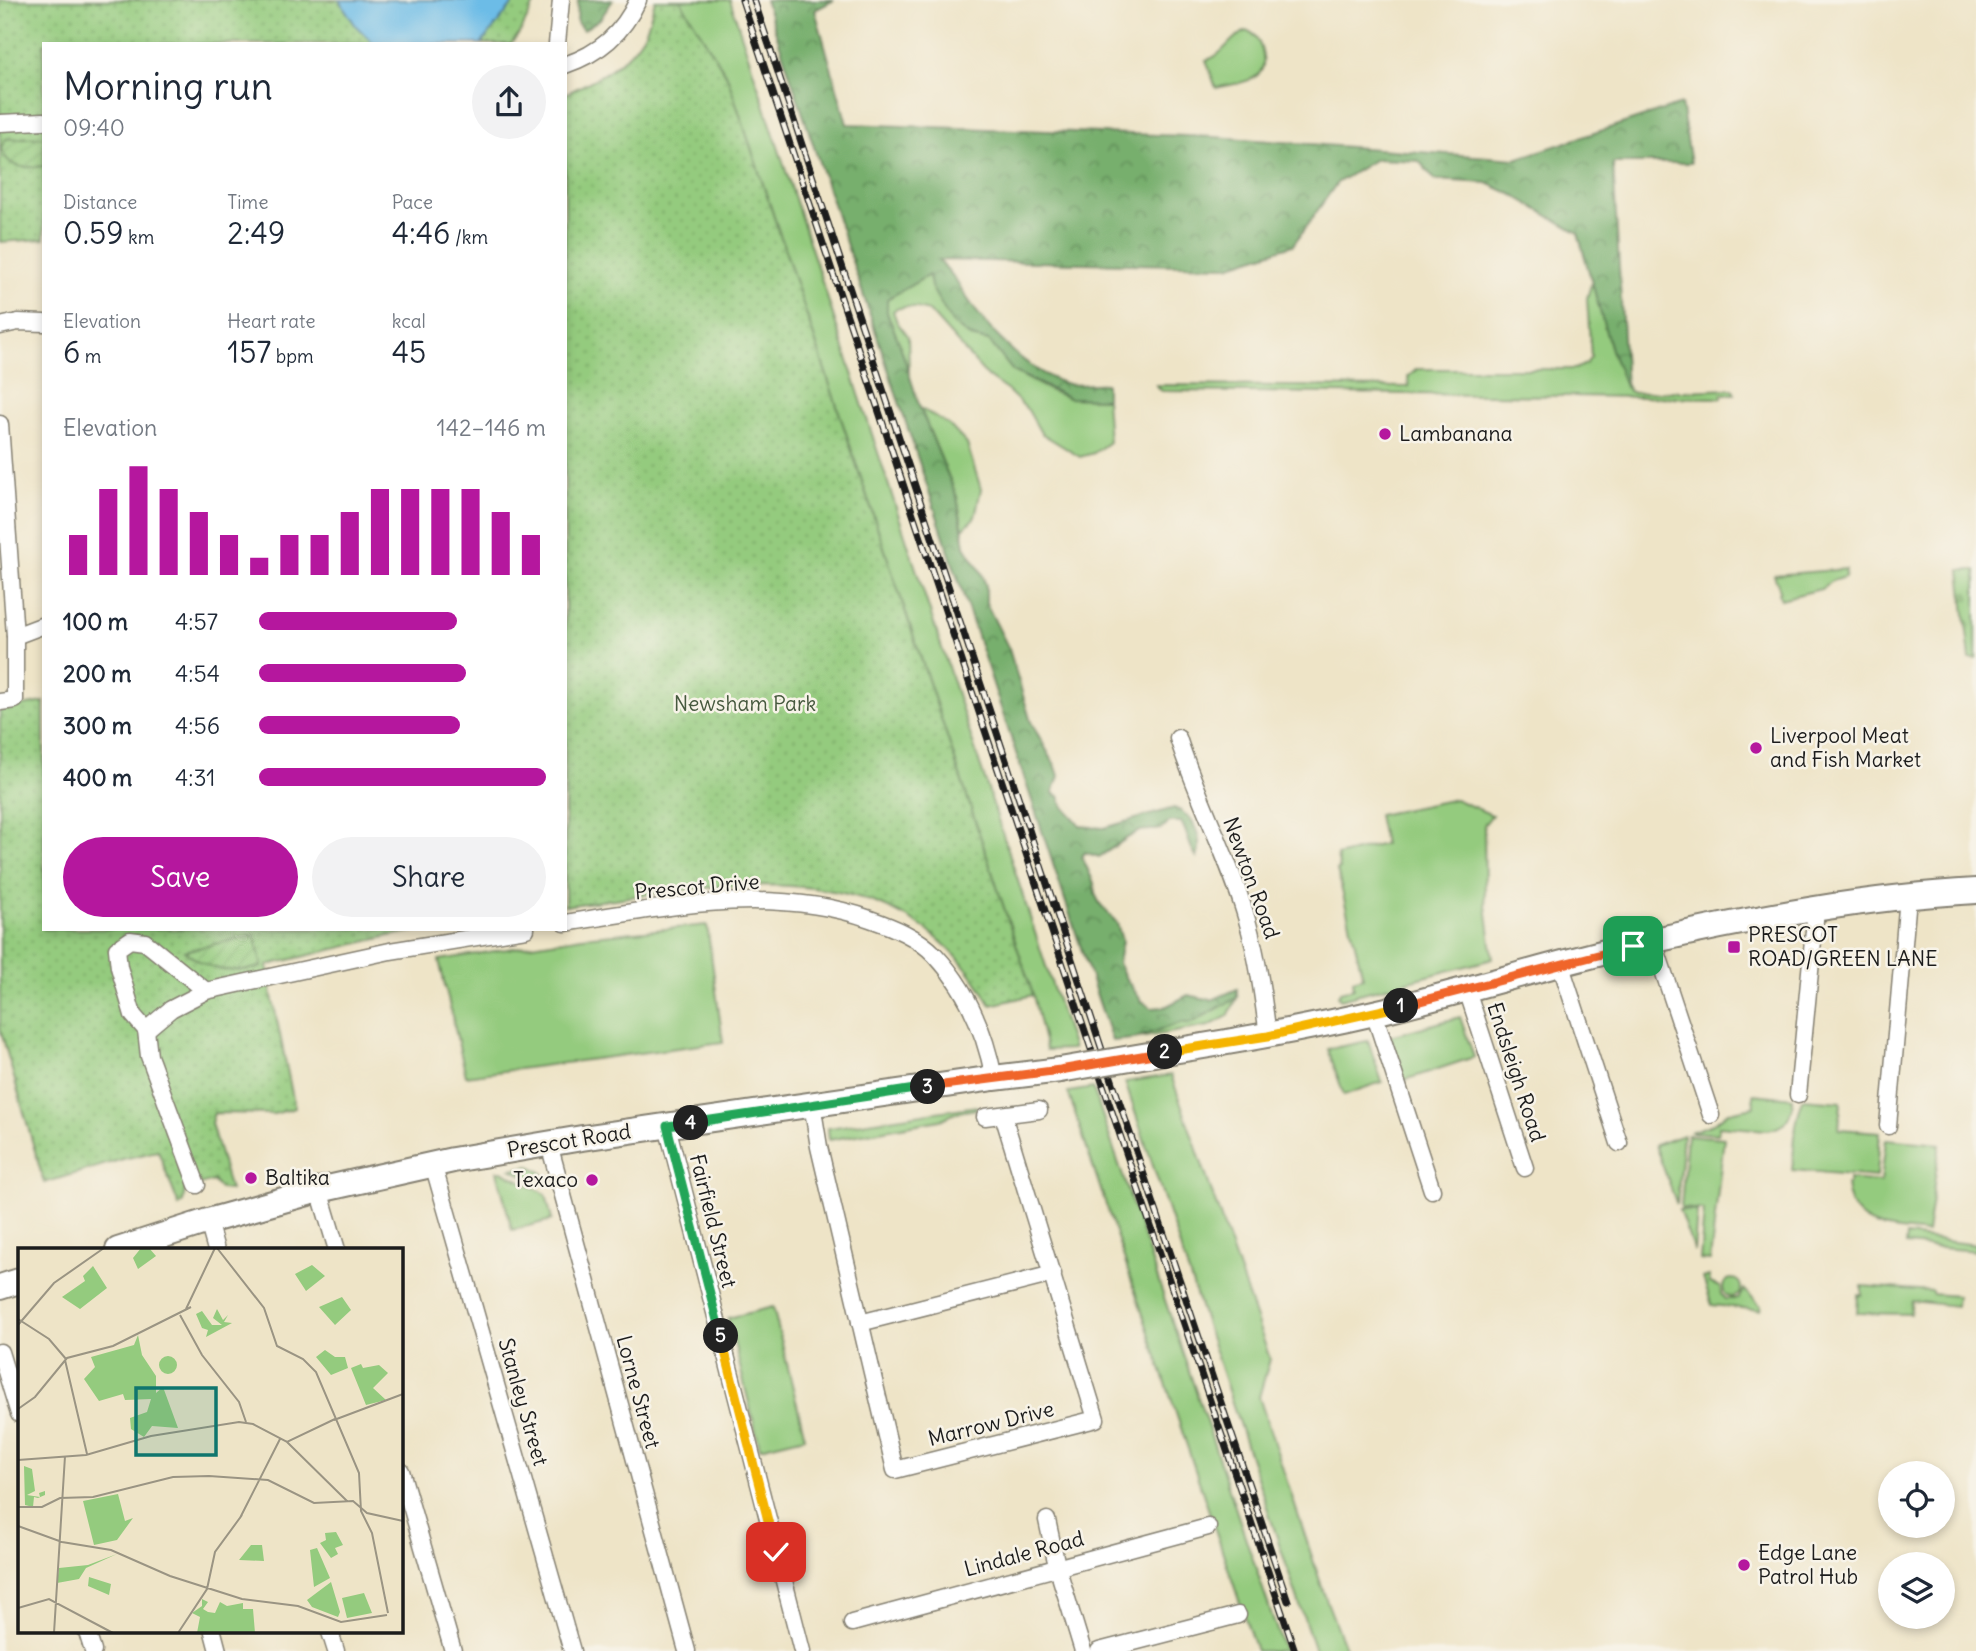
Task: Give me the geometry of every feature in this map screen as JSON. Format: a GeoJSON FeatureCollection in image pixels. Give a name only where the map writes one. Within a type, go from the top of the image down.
{"type":"FeatureCollection","features":[{"type":"Feature","properties":{"kind":"main road","name":"Prescot Road"},"geometry":{"type":"LineString","coordinates":[[124,1248],[319,1190],[433,1164],[549,1144],[1060,1070],[1268,1036],[1467,990],[1654,940],[1816,910],[1976,891]]}},
{"type":"Feature","properties":{"kind":"main road"},"geometry":{"type":"LineString","coordinates":[[0,1287],[18,1281]]}},
{"type":"Feature","properties":{"kind":"street"},"geometry":{"type":"LineString","coordinates":[[557,42],[561,0]]}},
{"type":"Feature","properties":{"kind":"street"},"geometry":{"type":"LineString","coordinates":[[567,64],[579,61],[607,43],[629,20],[638,0]]}},
{"type":"Feature","properties":{"kind":"street"},"geometry":{"type":"LineString","coordinates":[[0,123],[42,121]]}},
{"type":"Feature","properties":{"kind":"street"},"geometry":{"type":"LineString","coordinates":[[0,326],[18,322],[42,323]]}},
{"type":"Feature","properties":{"kind":"street"},"geometry":{"type":"LineString","coordinates":[[0,424],[15,636],[15,700],[0,702]]}},
{"type":"Feature","properties":{"kind":"street"},"geometry":{"type":"LineString","coordinates":[[15,636],[42,626]]}},
{"type":"Feature","properties":{"kind":"street","name":"Newton Road"},"geometry":{"type":"LineString","coordinates":[[1178,738],[1246,918],[1258,965],[1268,1036]]}},
{"type":"Feature","properties":{"kind":"street"},"geometry":{"type":"LineString","coordinates":[[1888,1126],[1908,897]]}},
{"type":"Feature","properties":{"kind":"street","name":"Prescot Drive"},"geometry":{"type":"LineString","coordinates":[[567,923],[721,901],[776,901],[846,910],[895,927],[936,956],[972,1007],[988,1045],[993,1078]]}},
{"type":"Feature","properties":{"kind":"street"},"geometry":{"type":"LineString","coordinates":[[1798,1095],[1816,910]]}},
{"type":"Feature","properties":{"kind":"street"},"geometry":{"type":"LineString","coordinates":[[146,1030],[171,1009],[206,991],[390,951],[514,931]]}},
{"type":"Feature","properties":{"kind":"street"},"geometry":{"type":"LineString","coordinates":[[197,1185],[149,1056],[146,1030],[133,1016],[118,967],[117,949],[130,940],[145,942],[206,991]]}},
{"type":"Feature","properties":{"kind":"street"},"geometry":{"type":"LineString","coordinates":[[1654,940],[1711,1115]]}},
{"type":"Feature","properties":{"kind":"street"},"geometry":{"type":"LineString","coordinates":[[1560,963],[1619,1143]]}},
{"type":"Feature","properties":{"kind":"street","name":"Endsleigh Road"},"geometry":{"type":"LineString","coordinates":[[1467,990],[1525,1168]]}},
{"type":"Feature","properties":{"kind":"street"},"geometry":{"type":"LineString","coordinates":[[1374,1013],[1432,1190]]}},
{"type":"Feature","properties":{"kind":"street","name":"Marrow Drive"},"geometry":{"type":"LineString","coordinates":[[812,1104],[819,1147],[895,1470],[1096,1419],[1003,1115]]}},
{"type":"Feature","properties":{"kind":"street"},"geometry":{"type":"LineString","coordinates":[[985,1117],[1039,1110]]}},
{"type":"Feature","properties":{"kind":"street","name":"Fairfield Street"},"geometry":{"type":"LineString","coordinates":[[667,1126],[802,1651]]}},
{"type":"Feature","properties":{"kind":"street","name":"Lorne Street"},"geometry":{"type":"LineString","coordinates":[[549,1144],[687,1651]]}},
{"type":"Feature","properties":{"kind":"street","name":"Stanley Street"},"geometry":{"type":"LineString","coordinates":[[433,1164],[572,1651]]}},
{"type":"Feature","properties":{"kind":"street"},"geometry":{"type":"LineString","coordinates":[[319,1190],[336,1248]]}},
{"type":"Feature","properties":{"kind":"street"},"geometry":{"type":"LineString","coordinates":[[208,1222],[215,1248]]}},
{"type":"Feature","properties":{"kind":"street"},"geometry":{"type":"LineString","coordinates":[[860,1323],[1053,1274]]}},
{"type":"Feature","properties":{"kind":"street"},"geometry":{"type":"LineString","coordinates":[[0,1352],[18,1411]]}},
{"type":"Feature","properties":{"kind":"street"},"geometry":{"type":"LineString","coordinates":[[402,1474],[453,1651]]}},
{"type":"Feature","properties":{"kind":"street"},"geometry":{"type":"LineString","coordinates":[[1047,1520],[1057,1566],[1083,1651]]}},
{"type":"Feature","properties":{"kind":"street","name":"Lindale Road"},"geometry":{"type":"LineString","coordinates":[[852,1623],[1208,1527]]}},
{"type":"Feature","properties":{"kind":"street"},"geometry":{"type":"LineString","coordinates":[[1099,1651],[1238,1615]]}},
{"type":"Feature","properties":{"kind":"street"},"geometry":{"type":"LineString","coordinates":[[88,1634],[93,1651]]}},
{"type":"Feature","properties":{"kind":"street"},"geometry":{"type":"LineString","coordinates":[[213,1634],[218,1651]]}},
{"type":"Feature","properties":{"kind":"street"},"geometry":{"type":"LineString","coordinates":[[331,1634],[336,1651]]}},
{"type":"Feature","properties":{"kind":"green space"},"geometry":{"type":"Polygon","coordinates":[[[0,0],[536,0],[513,42],[42,42],[42,239],[0,242],[0,0]]]}},
{"type":"Feature","properties":{"kind":"green space"},"geometry":{"type":"Polygon","coordinates":[[[578,0],[613,0],[600,19],[583,30],[577,23],[578,0]]]}},
{"type":"Feature","properties":{"kind":"green space","name":"Newsham Park"},"geometry":{"type":"Polygon","coordinates":[[[655,0],[680,0],[727,76],[1033,995],[991,1005],[953,953],[908,918],[857,897],[801,887],[743,886],[683,890],[567,906],[567,93],[598,77],[628,55],[645,32],[655,0]]]}},
{"type":"Feature","properties":{"kind":"green space"},"geometry":{"type":"Polygon","coordinates":[[[680,0],[730,0],[1073,1049],[1046,1050],[1033,995],[727,76],[680,0]]]}},
{"type":"Feature","properties":{"kind":"green space"},"geometry":{"type":"Polygon","coordinates":[[[765,0],[834,0],[815,10],[847,124],[1215,137],[1516,159],[1681,104],[1691,163],[1613,163],[1626,388],[1611,350],[1578,233],[1487,183],[1435,180],[1419,161],[1376,159],[1337,183],[1293,245],[1228,266],[938,260],[951,273],[997,336],[1023,359],[1064,383],[1106,384],[1106,399],[1069,398],[1013,371],[989,341],[970,337],[952,323],[931,287],[929,275],[887,299],[887,313],[920,408],[957,497],[965,546],[981,572],[986,586],[986,603],[1009,649],[1031,722],[1056,767],[1059,776],[1053,793],[1059,796],[1062,804],[1080,826],[1104,828],[1174,808],[1187,816],[1196,828],[1199,843],[1197,858],[1181,822],[1169,822],[1159,830],[1138,832],[1099,857],[1084,852],[1082,857],[1100,904],[1117,923],[1122,941],[1118,963],[1141,1000],[1151,1008],[1165,1007],[1188,995],[1212,1000],[1237,989],[1237,998],[1189,1024],[1183,1022],[1133,1039],[1112,1041],[765,0]]]}},
{"type":"Feature","properties":{"kind":"green space"},"geometry":{"type":"Polygon","coordinates":[[[1248,31],[1255,36],[1261,48],[1262,69],[1251,79],[1216,88],[1206,60],[1217,55],[1236,37],[1248,31]]]}},
{"type":"Feature","properties":{"kind":"green space"},"geometry":{"type":"Polygon","coordinates":[[[42,137],[42,166],[18,166],[8,161],[1,149],[5,139],[42,137]]]}},
{"type":"Feature","properties":{"kind":"green space"},"geometry":{"type":"Polygon","coordinates":[[[929,275],[970,337],[989,341],[1013,371],[1069,398],[1106,399],[1109,442],[1094,453],[1080,457],[1041,433],[1028,410],[988,377],[929,311],[906,307],[893,311],[908,337],[909,371],[887,313],[887,299],[929,275]]]}},
{"type":"Feature","properties":{"kind":"green space"},"geometry":{"type":"Polygon","coordinates":[[[1592,281],[1611,350],[1629,391],[1733,389],[1735,394],[1722,394],[1722,398],[1162,391],[1156,385],[1409,387],[1408,377],[1417,369],[1575,369],[1586,364],[1591,357],[1587,298],[1592,281]]]}},
{"type":"Feature","properties":{"kind":"green space"},"geometry":{"type":"Polygon","coordinates":[[[920,408],[949,425],[967,444],[981,489],[975,517],[963,529],[957,497],[920,408]]]}},
{"type":"Feature","properties":{"kind":"green space"},"geometry":{"type":"Polygon","coordinates":[[[1846,569],[1845,577],[1832,581],[1821,589],[1781,599],[1774,575],[1846,569]]]}},
{"type":"Feature","properties":{"kind":"green space"},"geometry":{"type":"Polygon","coordinates":[[[1960,570],[1976,570],[1976,659],[1970,659],[1960,570]]]}},
{"type":"Feature","properties":{"kind":"green space"},"geometry":{"type":"Polygon","coordinates":[[[42,702],[42,931],[415,931],[268,965],[295,1108],[274,1114],[214,1113],[211,1123],[230,1190],[220,1189],[213,1181],[185,1189],[183,1202],[179,1206],[158,1151],[44,1183],[0,1028],[0,710],[42,702]]]}},
{"type":"Feature","properties":{"kind":"green space"},"geometry":{"type":"Polygon","coordinates":[[[1455,799],[1492,815],[1484,825],[1485,898],[1493,959],[1340,999],[1340,992],[1354,988],[1353,980],[1363,977],[1337,870],[1340,869],[1337,856],[1384,844],[1378,815],[1455,799]]]}},
{"type":"Feature","properties":{"kind":"green space"},"geometry":{"type":"Polygon","coordinates":[[[707,925],[723,1042],[466,1076],[439,960],[582,937],[707,925]]]}},
{"type":"Feature","properties":{"kind":"green space"},"geometry":{"type":"Polygon","coordinates":[[[255,935],[262,967],[221,970],[184,951],[255,935]]]}},
{"type":"Feature","properties":{"kind":"green space"},"geometry":{"type":"Polygon","coordinates":[[[1237,998],[1228,1016],[1209,1026],[1133,1039],[1183,1022],[1189,1024],[1237,998]]]}},
{"type":"Feature","properties":{"kind":"green space"},"geometry":{"type":"Polygon","coordinates":[[[1460,1017],[1474,1057],[1405,1080],[1390,1036],[1460,1017]]]}},
{"type":"Feature","properties":{"kind":"green space"},"geometry":{"type":"Polygon","coordinates":[[[1368,1041],[1382,1082],[1344,1095],[1328,1049],[1368,1041]]]}},
{"type":"Feature","properties":{"kind":"green space"},"geometry":{"type":"Polygon","coordinates":[[[1171,1075],[1270,1359],[1259,1397],[1346,1651],[1315,1651],[1125,1082],[1171,1075]]]}},
{"type":"Feature","properties":{"kind":"green space"},"geometry":{"type":"Polygon","coordinates":[[[1093,1088],[1284,1651],[1256,1651],[1068,1092],[1093,1088]]]}},
{"type":"Feature","properties":{"kind":"green space"},"geometry":{"type":"Polygon","coordinates":[[[1753,1094],[1793,1098],[1787,1120],[1779,1127],[1767,1130],[1719,1126],[1718,1134],[1690,1132],[1713,1124],[1728,1112],[1754,1107],[1753,1094]]]}},
{"type":"Feature","properties":{"kind":"green space"},"geometry":{"type":"Polygon","coordinates":[[[1802,1099],[1841,1102],[1839,1129],[1880,1132],[1877,1177],[1792,1170],[1796,1125],[1802,1099]]]}},
{"type":"Feature","properties":{"kind":"green space"},"geometry":{"type":"Polygon","coordinates":[[[976,1106],[977,1109],[958,1112],[940,1120],[829,1140],[828,1128],[976,1106]]]}},
{"type":"Feature","properties":{"kind":"green space"},"geometry":{"type":"Polygon","coordinates":[[[1683,1135],[1677,1205],[1655,1145],[1683,1135]]]}},
{"type":"Feature","properties":{"kind":"green space"},"geometry":{"type":"Polygon","coordinates":[[[1687,1135],[1724,1138],[1710,1261],[1700,1260],[1704,1210],[1681,1208],[1687,1135]]]}},
{"type":"Feature","properties":{"kind":"green space"},"geometry":{"type":"Polygon","coordinates":[[[1886,1139],[1940,1144],[1927,1233],[1874,1225],[1855,1211],[1849,1200],[1846,1184],[1849,1184],[1849,1179],[1881,1182],[1886,1139]]]}},
{"type":"Feature","properties":{"kind":"green space"},"geometry":{"type":"Polygon","coordinates":[[[530,1166],[543,1173],[544,1178],[524,1176],[511,1169],[530,1166]]]}},
{"type":"Feature","properties":{"kind":"green space"},"geometry":{"type":"Polygon","coordinates":[[[497,1171],[502,1171],[546,1194],[552,1220],[512,1230],[497,1171]]]}},
{"type":"Feature","properties":{"kind":"green space"},"geometry":{"type":"Polygon","coordinates":[[[1679,1210],[1697,1211],[1694,1251],[1679,1210]]]}},
{"type":"Feature","properties":{"kind":"green space"},"geometry":{"type":"Polygon","coordinates":[[[1907,1236],[1976,1245],[1976,1251],[1906,1245],[1907,1236]]]}},
{"type":"Feature","properties":{"kind":"green space"},"geometry":{"type":"Polygon","coordinates":[[[1709,1276],[1710,1283],[1720,1287],[1721,1294],[1726,1299],[1738,1299],[1744,1289],[1761,1306],[1760,1310],[1712,1305],[1703,1278],[1709,1276]]]}},
{"type":"Feature","properties":{"kind":"green space"},"geometry":{"type":"Polygon","coordinates":[[[1732,1279],[1738,1282],[1741,1288],[1738,1294],[1732,1297],[1726,1294],[1723,1288],[1726,1282],[1732,1279]]]}},
{"type":"Feature","properties":{"kind":"green space"},"geometry":{"type":"Polygon","coordinates":[[[1862,1286],[1932,1291],[1932,1294],[1957,1296],[1956,1306],[1912,1301],[1910,1314],[1857,1313],[1858,1295],[1862,1295],[1862,1286]]]}},
{"type":"Feature","properties":{"kind":"green space"},"geometry":{"type":"Polygon","coordinates":[[[773,1307],[805,1437],[760,1448],[728,1318],[773,1307]]]}},
{"type":"Feature","properties":{"kind":"water"},"geometry":{"type":"Polygon","coordinates":[[[339,0],[516,0],[483,42],[372,42],[356,26],[339,0]]]}},
{"type":"Feature","properties":{"kind":"railway"},"geometry":{"type":"LineString","coordinates":[[742,0],[1103,1085],[1295,1651]]}},
{"type":"Feature","properties":{"kind":"railway"},"geometry":{"type":"LineString","coordinates":[[754,0],[1112,1080],[1288,1601]]}},
{"type":"Feature","properties":{"kind":"place","name":"Lambanana"},"geometry":{"type":"Point","coordinates":[1385,434]}},
{"type":"Feature","properties":{"kind":"place","name":"Liverpool Meat and Fish Market"},"geometry":{"type":"Point","coordinates":[1756,748]}},
{"type":"Feature","properties":{"kind":"place","name":"PRESCOT ROAD/GREEN LANE"},"geometry":{"type":"Point","coordinates":[1734,947]}},
{"type":"Feature","properties":{"kind":"place","name":"Baltika"},"geometry":{"type":"Point","coordinates":[251,1178]}},
{"type":"Feature","properties":{"kind":"place","name":"Texaco"},"geometry":{"type":"Point","coordinates":[592,1180]}},
{"type":"Feature","properties":{"kind":"place","name":"Edge Lane Patrol Hub"},"geometry":{"type":"Point","coordinates":[1744,1565]}},
{"type":"Feature","properties":{"kind":"route"},"geometry":{"type":"LineString","coordinates":[[776,1552],[667,1126],[1060,1070],[1268,1036],[1374,1013],[1633,946]]}}]}
